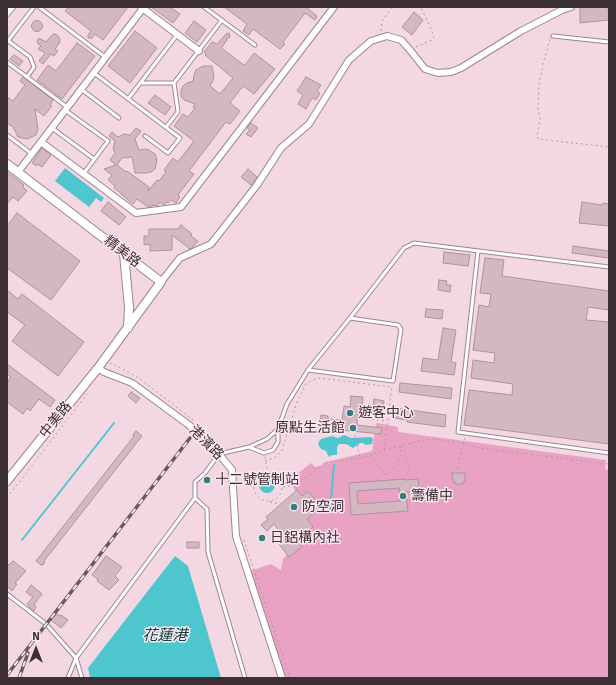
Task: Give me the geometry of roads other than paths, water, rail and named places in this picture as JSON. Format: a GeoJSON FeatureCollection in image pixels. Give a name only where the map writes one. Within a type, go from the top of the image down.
{"type":"FeatureCollection","features":[{"type":"Feature","properties":{"kind":"main road","name":"精美路"},"geometry":{"type":"LineString","coordinates":[[7,164],[161,282]]}},
{"type":"Feature","properties":{"kind":"main road"},"geometry":{"type":"LineString","coordinates":[[124,254],[129,307],[128,328]]}},
{"type":"Feature","properties":{"kind":"main road"},"geometry":{"type":"LineString","coordinates":[[128,328],[161,282]]}},
{"type":"Feature","properties":{"kind":"main road","name":"中美路"},"geometry":{"type":"LineString","coordinates":[[7,481],[101,370],[105,359],[128,328]]}},
{"type":"Feature","properties":{"kind":"street"},"geometry":{"type":"LineString","coordinates":[[7,13],[12,7]]}},
{"type":"Feature","properties":{"kind":"street"},"geometry":{"type":"LineString","coordinates":[[41,142],[136,213],[181,207],[334,7]]}},
{"type":"Feature","properties":{"kind":"street"},"geometry":{"type":"LineString","coordinates":[[161,282],[180,258],[211,244],[256,185],[281,148],[309,124],[349,60],[371,41],[387,36],[401,40],[425,69],[438,73],[451,72],[461,68],[521,31],[571,7]]}},
{"type":"Feature","properties":{"kind":"street"},"geometry":{"type":"LineString","coordinates":[[18,172],[143,8],[199,51]]}},
{"type":"Feature","properties":{"kind":"street","name":"港濱路"},"geometry":{"type":"LineString","coordinates":[[101,370],[132,383],[188,425],[219,454],[232,470],[236,536],[282,678]]}},
{"type":"Feature","properties":{"kind":"lane"},"geometry":{"type":"LineString","coordinates":[[27,77],[34,67],[30,57],[7,41],[34,7]]}},
{"type":"Feature","properties":{"kind":"lane"},"geometry":{"type":"LineString","coordinates":[[39,7],[105,58]]}},
{"type":"Feature","properties":{"kind":"lane"},"geometry":{"type":"LineString","coordinates":[[204,7],[255,45]]}},
{"type":"Feature","properties":{"kind":"lane"},"geometry":{"type":"LineString","coordinates":[[166,127],[178,112],[174,83],[222,20]]}},
{"type":"Feature","properties":{"kind":"lane"},"geometry":{"type":"LineString","coordinates":[[128,99],[177,34]]}},
{"type":"Feature","properties":{"kind":"lane"},"geometry":{"type":"LineString","coordinates":[[553,36],[609,42]]}},
{"type":"Feature","properties":{"kind":"lane"},"geometry":{"type":"LineString","coordinates":[[7,62],[108,142],[83,173]]}},
{"type":"Feature","properties":{"kind":"lane"},"geometry":{"type":"LineString","coordinates":[[94,73],[180,138],[168,153],[145,136]]}},
{"type":"Feature","properties":{"kind":"lane"},"geometry":{"type":"LineString","coordinates":[[140,83],[174,83]]}},
{"type":"Feature","properties":{"kind":"lane"},"geometry":{"type":"LineString","coordinates":[[81,90],[119,118]]}},
{"type":"Feature","properties":{"kind":"lane"},"geometry":{"type":"LineString","coordinates":[[52,127],[94,159]]}},
{"type":"Feature","properties":{"kind":"lane"},"geometry":{"type":"LineString","coordinates":[[7,135],[32,154]]}},
{"type":"Feature","properties":{"kind":"lane"},"geometry":{"type":"LineString","coordinates":[[249,447],[264,453],[273,450],[278,442],[278,428],[287,404],[308,370],[404,248],[414,243],[609,267]]}},
{"type":"Feature","properties":{"kind":"lane"},"geometry":{"type":"LineString","coordinates":[[478,251],[458,432],[609,453]]}},
{"type":"Feature","properties":{"kind":"lane"},"geometry":{"type":"LineString","coordinates":[[308,370],[393,381],[401,329],[398,325],[350,318]]}},
{"type":"Feature","properties":{"kind":"lane"},"geometry":{"type":"LineString","coordinates":[[68,678],[76,658],[195,498],[195,482],[205,473],[219,454],[249,447],[267,439],[278,428]]}},
{"type":"Feature","properties":{"kind":"lane"},"geometry":{"type":"LineString","coordinates":[[195,498],[207,509],[208,552],[245,678]]}},
{"type":"Feature","properties":{"kind":"lane"},"geometry":{"type":"LineString","coordinates":[[7,594],[46,624],[76,658],[82,678]]}},
{"type":"Feature","properties":{"kind":"water"},"geometry":{"type":"Polygon","coordinates":[[[65,168],[104,198],[101,202],[96,198],[89,207],[55,181],[65,168]]]}},
{"type":"Feature","properties":{"kind":"water"},"geometry":{"type":"Polygon","coordinates":[[[344,435],[351,438],[371,437],[373,439],[372,444],[366,445],[360,443],[353,448],[346,444],[339,444],[337,447],[337,455],[332,455],[329,457],[326,451],[321,449],[319,446],[318,443],[321,439],[332,436],[338,438],[344,435]]]}},
{"type":"Feature","properties":{"kind":"water"},"geometry":{"type":"Polygon","coordinates":[[[264,477],[270,477],[275,482],[273,491],[270,493],[264,493],[259,488],[259,482],[264,477]]]}},
{"type":"Feature","properties":{"kind":"water","name":"花蓮港"},"geometry":{"type":"Polygon","coordinates":[[[175,556],[188,566],[221,678],[90,678],[88,668],[175,556]]]}},
{"type":"Feature","properties":{"kind":"waterway"},"geometry":{"type":"LineString","coordinates":[[22,540],[114,423]]}},
{"type":"Feature","properties":{"kind":"waterway"},"geometry":{"type":"LineString","coordinates":[[330,509],[334,465]]}},
{"type":"Feature","properties":{"kind":"railway"},"geometry":{"type":"LineString","coordinates":[[7,675],[190,438]]}},
{"type":"Feature","properties":{"kind":"railway"},"geometry":{"type":"LineString","coordinates":[[19,678],[28,653]]}},
{"type":"Feature","properties":{"kind":"place","name":"遊客中心"},"geometry":{"type":"Point","coordinates":[350,413]}},
{"type":"Feature","properties":{"kind":"place","name":"原點生活館"},"geometry":{"type":"Point","coordinates":[353,428]}},
{"type":"Feature","properties":{"kind":"place","name":"十二號管制站"},"geometry":{"type":"Point","coordinates":[207,480]}},
{"type":"Feature","properties":{"kind":"place","name":"籌備中"},"geometry":{"type":"Point","coordinates":[403,496]}},
{"type":"Feature","properties":{"kind":"place","name":"防空洞"},"geometry":{"type":"Point","coordinates":[294,507]}},
{"type":"Feature","properties":{"kind":"place","name":"日鋁構內社"},"geometry":{"type":"Point","coordinates":[262,538]}}]}
